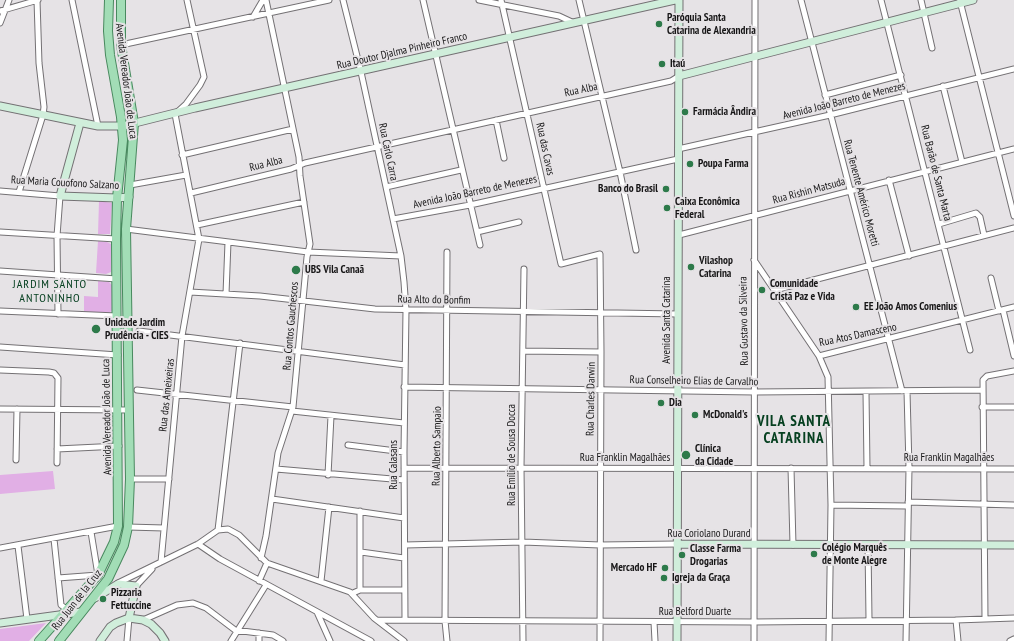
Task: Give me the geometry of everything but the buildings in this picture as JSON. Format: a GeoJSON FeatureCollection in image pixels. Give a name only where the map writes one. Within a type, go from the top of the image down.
{"type":"FeatureCollection","features":[{"type":"Feature","properties":{"kind":"main road","name":"Avenida Vereador João de Luca"},"geometry":{"type":"LineString","coordinates":[[39,641],[94,576],[112,547],[118,526],[119,446],[116,239],[117,198],[123,154],[122,126],[110,55],[107,16],[109,0]]}},
{"type":"Feature","properties":{"kind":"main road","name":"Avenida Vereador João de Luca"},"geometry":{"type":"LineString","coordinates":[[120,0],[121,45],[134,123],[126,229],[130,479],[128,527]]}},
{"type":"Feature","properties":{"kind":"main road","name":"Rua Juan de la Cruz"},"geometry":{"type":"LineString","coordinates":[[59,641],[81,612],[108,586],[122,552],[128,527]]}},
{"type":"Feature","properties":{"kind":"street"},"geometry":{"type":"LineString","coordinates":[[0,23],[2,11],[9,0]]}},
{"type":"Feature","properties":{"kind":"street"},"geometry":{"type":"LineString","coordinates":[[2,11],[38,0],[39,55],[44,102],[43,115],[19,192]]}},
{"type":"Feature","properties":{"kind":"street"},"geometry":{"type":"LineString","coordinates":[[72,0],[98,126]]}},
{"type":"Feature","properties":{"kind":"street"},"geometry":{"type":"LineString","coordinates":[[174,114],[186,104],[204,77],[187,0]]}},
{"type":"Feature","properties":{"kind":"street"},"geometry":{"type":"LineString","coordinates":[[252,17],[263,0]]}},
{"type":"Feature","properties":{"kind":"street","name":"Rua Contos Gauchescos"},"geometry":{"type":"LineString","coordinates":[[261,558],[282,438],[292,409],[310,244],[300,166],[266,0]]}},
{"type":"Feature","properties":{"kind":"street"},"geometry":{"type":"LineString","coordinates":[[121,45],[329,0]]}},
{"type":"Feature","properties":{"kind":"street","name":"Rua Carlo Carra"},"geometry":{"type":"LineString","coordinates":[[343,0],[361,72],[401,256],[406,310]]}},
{"type":"Feature","properties":{"kind":"street"},"geometry":{"type":"LineString","coordinates":[[423,0],[461,170],[480,245]]}},
{"type":"Feature","properties":{"kind":"street"},"geometry":{"type":"LineString","coordinates":[[479,0],[501,3],[560,16],[574,23]]}},
{"type":"Feature","properties":{"kind":"street"},"geometry":{"type":"LineString","coordinates":[[579,0],[620,172],[636,250]]}},
{"type":"Feature","properties":{"kind":"street","name":"Rua Doutor Djalma Pinheiro Franco"},"geometry":{"type":"LineString","coordinates":[[122,126],[510,37],[584,22],[675,0]]}},
{"type":"Feature","properties":{"kind":"street","name":"Avenida Santa Catarina"},"geometry":{"type":"LineString","coordinates":[[677,641],[679,0]]}},
{"type":"Feature","properties":{"kind":"street","name":"Rua Gustavo da Silveira"},"geometry":{"type":"LineString","coordinates":[[754,641],[755,392],[753,260],[755,216],[755,0]]}},
{"type":"Feature","properties":{"kind":"street","name":"Rua Tenente Américo Moretti"},"geometry":{"type":"LineString","coordinates":[[801,0],[888,339],[904,391],[909,468],[906,641]]}},
{"type":"Feature","properties":{"kind":"street","name":"Rua Barão de Santa Marta"},"geometry":{"type":"LineString","coordinates":[[881,0],[970,350]]}},
{"type":"Feature","properties":{"kind":"street"},"geometry":{"type":"LineString","coordinates":[[921,0],[932,48]]}},
{"type":"Feature","properties":{"kind":"street","name":"Rua Alba"},"geometry":{"type":"LineString","coordinates":[[191,193],[300,166],[305,163],[672,81],[678,76],[924,13],[960,2],[973,0]]}},
{"type":"Feature","properties":{"kind":"street"},"geometry":{"type":"LineString","coordinates":[[960,2],[1014,216]]}},
{"type":"Feature","properties":{"kind":"street","name":"Rua das Cavas"},"geometry":{"type":"LineString","coordinates":[[501,3],[561,264],[600,254]]}},
{"type":"Feature","properties":{"kind":"street","name":"Avenida João Barreto de Menezes"},"geometry":{"type":"LineString","coordinates":[[678,149],[755,133],[1014,69]]}},
{"type":"Feature","properties":{"kind":"street"},"geometry":{"type":"LineString","coordinates":[[826,95],[901,75]]}},
{"type":"Feature","properties":{"kind":"street"},"geometry":{"type":"LineString","coordinates":[[943,86],[962,162]]}},
{"type":"Feature","properties":{"kind":"street"},"geometry":{"type":"LineString","coordinates":[[0,106],[98,126],[122,126]]}},
{"type":"Feature","properties":{"kind":"street","name":"Rua das Ameixeiras"},"geometry":{"type":"LineString","coordinates":[[162,562],[182,336],[199,239],[174,114]]}},
{"type":"Feature","properties":{"kind":"street"},"geometry":{"type":"LineString","coordinates":[[496,120],[504,158]]}},
{"type":"Feature","properties":{"kind":"street"},"geometry":{"type":"LineString","coordinates":[[58,314],[57,275],[60,196],[80,123]]}},
{"type":"Feature","properties":{"kind":"street"},"geometry":{"type":"LineString","coordinates":[[182,155],[293,129]]}},
{"type":"Feature","properties":{"kind":"street","name":"Rua Rishin Matsuda"},"geometry":{"type":"LineString","coordinates":[[678,235],[1014,149]]}},
{"type":"Feature","properties":{"kind":"street","name":"Avenida João Barreto de Menezes"},"geometry":{"type":"LineString","coordinates":[[393,220],[470,205],[678,159]]}},
{"type":"Feature","properties":{"kind":"street"},"geometry":{"type":"LineString","coordinates":[[386,187],[461,170]]}},
{"type":"Feature","properties":{"kind":"street"},"geometry":{"type":"LineString","coordinates":[[130,185],[186,175]]}},
{"type":"Feature","properties":{"kind":"street"},"geometry":{"type":"LineString","coordinates":[[889,180],[909,256]]}},
{"type":"Feature","properties":{"kind":"street","name":"Rua Maria Couofono Salzano"},"geometry":{"type":"LineString","coordinates":[[0,191],[60,196],[117,198],[129,196]]}},
{"type":"Feature","properties":{"kind":"street"},"geometry":{"type":"LineString","coordinates":[[197,225],[304,202]]}},
{"type":"Feature","properties":{"kind":"street"},"geometry":{"type":"LineString","coordinates":[[939,224],[976,214],[980,217],[984,235]]}},
{"type":"Feature","properties":{"kind":"street"},"geometry":{"type":"LineString","coordinates":[[477,232],[519,222]]}},
{"type":"Feature","properties":{"kind":"street"},"geometry":{"type":"LineString","coordinates":[[775,290],[1014,228]]}},
{"type":"Feature","properties":{"kind":"street"},"geometry":{"type":"LineString","coordinates":[[126,229],[308,252],[401,256]]}},
{"type":"Feature","properties":{"kind":"street"},"geometry":{"type":"LineString","coordinates":[[0,232],[116,239]]}},
{"type":"Feature","properties":{"kind":"street"},"geometry":{"type":"LineString","coordinates":[[226,294],[228,242]]}},
{"type":"Feature","properties":{"kind":"street","name":"Rua Alberto Sampaio"},"geometry":{"type":"LineString","coordinates":[[446,641],[448,252]]}},
{"type":"Feature","properties":{"kind":"street","name":"Rua Charles Darwin"},"geometry":{"type":"LineString","coordinates":[[600,254],[600,641]]}},
{"type":"Feature","properties":{"kind":"street","name":"Rua Atos Damasceno"},"geometry":{"type":"LineString","coordinates":[[753,260],[819,356],[1014,307]]}},
{"type":"Feature","properties":{"kind":"street","name":"Rua Emílio de Sousa Docca"},"geometry":{"type":"LineString","coordinates":[[522,641],[523,542],[521,467],[524,269]]}},
{"type":"Feature","properties":{"kind":"street"},"geometry":{"type":"LineString","coordinates":[[0,271],[117,278]]}},
{"type":"Feature","properties":{"kind":"street"},"geometry":{"type":"LineString","coordinates":[[991,278],[1014,356]]}},
{"type":"Feature","properties":{"kind":"street","name":"Rua Alto do Bonfim"},"geometry":{"type":"LineString","coordinates":[[190,292],[226,294],[374,309],[678,314]]}},
{"type":"Feature","properties":{"kind":"street","name":"Rua Calasans"},"geometry":{"type":"LineString","coordinates":[[405,620],[404,387],[406,310]]}},
{"type":"Feature","properties":{"kind":"street"},"geometry":{"type":"LineString","coordinates":[[0,311],[117,316]]}},
{"type":"Feature","properties":{"kind":"street"},"geometry":{"type":"LineString","coordinates":[[138,331],[240,343],[298,353],[405,365]]}},
{"type":"Feature","properties":{"kind":"street"},"geometry":{"type":"LineString","coordinates":[[218,530],[240,343]]}},
{"type":"Feature","properties":{"kind":"street"},"geometry":{"type":"LineString","coordinates":[[0,347],[118,355]]}},
{"type":"Feature","properties":{"kind":"street"},"geometry":{"type":"LineString","coordinates":[[523,351],[601,352]]}},
{"type":"Feature","properties":{"kind":"street"},"geometry":{"type":"LineString","coordinates":[[819,356],[827,373],[830,392],[831,505],[829,641]]}},
{"type":"Feature","properties":{"kind":"street"},"geometry":{"type":"LineString","coordinates":[[0,370],[54,373],[58,378],[56,463]]}},
{"type":"Feature","properties":{"kind":"street"},"geometry":{"type":"LineString","coordinates":[[985,618],[985,469],[982,407],[983,380],[988,376],[1014,371]]}},
{"type":"Feature","properties":{"kind":"street","name":"Rua Conselheiro Elias de Carvalho"},"geometry":{"type":"LineString","coordinates":[[404,387],[755,392],[982,390]]}},
{"type":"Feature","properties":{"kind":"street"},"geometry":{"type":"LineString","coordinates":[[137,390],[234,400],[332,416],[404,423]]}},
{"type":"Feature","properties":{"kind":"street"},"geometry":{"type":"LineString","coordinates":[[866,392],[867,468]]}},
{"type":"Feature","properties":{"kind":"street"},"geometry":{"type":"LineString","coordinates":[[982,407],[1014,407]]}},
{"type":"Feature","properties":{"kind":"street"},"geometry":{"type":"LineString","coordinates":[[0,409],[128,410]]}},
{"type":"Feature","properties":{"kind":"street"},"geometry":{"type":"LineString","coordinates":[[16,460],[17,409]]}},
{"type":"Feature","properties":{"kind":"street"},"geometry":{"type":"LineString","coordinates":[[328,475],[332,416]]}},
{"type":"Feature","properties":{"kind":"street"},"geometry":{"type":"LineString","coordinates":[[348,444],[404,452]]}},
{"type":"Feature","properties":{"kind":"street"},"geometry":{"type":"LineString","coordinates":[[57,449],[119,446]]}},
{"type":"Feature","properties":{"kind":"street","name":"Rua Franklin Magalhães"},"geometry":{"type":"LineString","coordinates":[[404,468],[1014,469]]}},
{"type":"Feature","properties":{"kind":"street"},"geometry":{"type":"LineString","coordinates":[[791,468],[793,545]]}},
{"type":"Feature","properties":{"kind":"street"},"geometry":{"type":"LineString","coordinates":[[276,470],[404,480]]}},
{"type":"Feature","properties":{"kind":"street"},"geometry":{"type":"LineString","coordinates":[[130,479],[169,479]]}},
{"type":"Feature","properties":{"kind":"street"},"geometry":{"type":"LineString","coordinates":[[272,499],[404,518]]}},
{"type":"Feature","properties":{"kind":"street"},"geometry":{"type":"LineString","coordinates":[[831,505],[908,504],[1014,506]]}},
{"type":"Feature","properties":{"kind":"street"},"geometry":{"type":"LineString","coordinates":[[321,581],[329,507]]}},
{"type":"Feature","properties":{"kind":"street"},"geometry":{"type":"LineString","coordinates":[[360,511],[360,590]]}},
{"type":"Feature","properties":{"kind":"street"},"geometry":{"type":"LineString","coordinates":[[0,548],[18,546],[118,526]]}},
{"type":"Feature","properties":{"kind":"street"},"geometry":{"type":"LineString","coordinates":[[128,527],[164,528]]}},
{"type":"Feature","properties":{"kind":"street"},"geometry":{"type":"LineString","coordinates":[[108,586],[118,584],[198,544],[218,530],[228,530],[236,532],[267,563],[353,593],[377,620],[404,641]]}},
{"type":"Feature","properties":{"kind":"street"},"geometry":{"type":"LineString","coordinates":[[58,578],[94,576],[91,532]]}},
{"type":"Feature","properties":{"kind":"street"},"geometry":{"type":"LineString","coordinates":[[54,539],[61,604],[65,608],[69,607]]}},
{"type":"Feature","properties":{"kind":"street","name":"Rua Coriolano Durand"},"geometry":{"type":"LineString","coordinates":[[405,544],[523,542],[600,545],[1014,545]]}},
{"type":"Feature","properties":{"kind":"street"},"geometry":{"type":"LineString","coordinates":[[198,544],[220,560],[317,612],[361,639],[371,641]]}},
{"type":"Feature","properties":{"kind":"street"},"geometry":{"type":"LineString","coordinates":[[868,545],[869,619]]}},
{"type":"Feature","properties":{"kind":"street"},"geometry":{"type":"LineString","coordinates":[[18,546],[27,619]]}},
{"type":"Feature","properties":{"kind":"street"},"geometry":{"type":"LineString","coordinates":[[361,552],[404,558]]}},
{"type":"Feature","properties":{"kind":"street"},"geometry":{"type":"LineString","coordinates":[[259,580],[267,563]]}},
{"type":"Feature","properties":{"kind":"street"},"geometry":{"type":"LineString","coordinates":[[126,641],[136,586],[154,566]]}},
{"type":"Feature","properties":{"kind":"street"},"geometry":{"type":"LineString","coordinates":[[118,584],[136,586]]}},
{"type":"Feature","properties":{"kind":"street"},"geometry":{"type":"LineString","coordinates":[[231,641],[266,585]]}},
{"type":"Feature","properties":{"kind":"street"},"geometry":{"type":"LineString","coordinates":[[353,593],[360,590],[404,590]]}},
{"type":"Feature","properties":{"kind":"street"},"geometry":{"type":"LineString","coordinates":[[143,620],[177,605],[192,603],[206,608],[238,631],[259,632],[273,635],[283,641]]}},
{"type":"Feature","properties":{"kind":"street"},"geometry":{"type":"LineString","coordinates":[[0,624],[81,612]]}},
{"type":"Feature","properties":{"kind":"street"},"geometry":{"type":"LineString","coordinates":[[317,612],[330,641]]}},
{"type":"Feature","properties":{"kind":"street"},"geometry":{"type":"LineString","coordinates":[[100,641],[110,627],[129,618],[143,620],[154,626],[165,641]]}},
{"type":"Feature","properties":{"kind":"street","name":"Rua Belford Duarte"},"geometry":{"type":"LineString","coordinates":[[377,620],[523,622],[754,622],[869,619],[956,620],[1014,618]]}},
{"type":"Feature","properties":{"kind":"street"},"geometry":{"type":"LineString","coordinates":[[956,620],[958,641]]}},
{"type":"Feature","properties":{"kind":"street"},"geometry":{"type":"LineString","coordinates":[[654,622],[655,641]]}},
{"type":"Feature","properties":{"kind":"street"},"geometry":{"type":"LineString","coordinates":[[259,632],[259,641]]}},
{"type":"Feature","properties":{"kind":"street"},"geometry":{"type":"LineString","coordinates":[[1010,641],[1014,639]]}},
{"type":"Feature","properties":{"kind":"shaded area"},"geometry":{"type":"Polygon","coordinates":[[[99,201],[112,203],[110,234],[98,234],[99,201]]]}},
{"type":"Feature","properties":{"kind":"shaded area"},"geometry":{"type":"Polygon","coordinates":[[[98,241],[111,244],[111,272],[106,274],[96,273],[98,241]]]}},
{"type":"Feature","properties":{"kind":"shaded area"},"geometry":{"type":"Polygon","coordinates":[[[98,281],[109,282],[112,285],[112,311],[108,313],[84,313],[84,296],[98,297],[98,281]]]}},
{"type":"Feature","properties":{"kind":"shaded area"},"geometry":{"type":"Polygon","coordinates":[[[53,471],[55,489],[0,494],[0,475],[53,471]]]}},
{"type":"Feature","properties":{"kind":"shaded area"},"geometry":{"type":"Polygon","coordinates":[[[46,623],[29,641],[0,641],[0,629],[46,623]]]}},
{"type":"Feature","properties":{"kind":"place","name":"Paróquia Santa Catarina de Alexandria"},"geometry":{"type":"Point","coordinates":[659,24]}},
{"type":"Feature","properties":{"kind":"place","name":"Itaú"},"geometry":{"type":"Point","coordinates":[662,64]}},
{"type":"Feature","properties":{"kind":"place","name":"Farmácia Ândira"},"geometry":{"type":"Point","coordinates":[685,112]}},
{"type":"Feature","properties":{"kind":"place","name":"Poupa Farma"},"geometry":{"type":"Point","coordinates":[690,164]}},
{"type":"Feature","properties":{"kind":"place","name":"Banco do Brasil"},"geometry":{"type":"Point","coordinates":[666,189]}},
{"type":"Feature","properties":{"kind":"place","name":"Caixa Econômica Federal"},"geometry":{"type":"Point","coordinates":[667,208]}},
{"type":"Feature","properties":{"kind":"place","name":"Vilashop Catarina"},"geometry":{"type":"Point","coordinates":[691,267]}},
{"type":"Feature","properties":{"kind":"place","name":"UBS Vila Canaã"},"geometry":{"type":"Point","coordinates":[296,270]}},
{"type":"Feature","properties":{"kind":"place","name":"Comunidade Cristã Paz e Vida"},"geometry":{"type":"Point","coordinates":[762,290]}},
{"type":"Feature","properties":{"kind":"place","name":"EE João Amos Comenius"},"geometry":{"type":"Point","coordinates":[856,307]}},
{"type":"Feature","properties":{"kind":"place","name":"Unidade Jardim Prudência - CIES"},"geometry":{"type":"Point","coordinates":[96,329]}},
{"type":"Feature","properties":{"kind":"place","name":"Dia"},"geometry":{"type":"Point","coordinates":[661,403]}},
{"type":"Feature","properties":{"kind":"place","name":"McDonald's"},"geometry":{"type":"Point","coordinates":[695,415]}},
{"type":"Feature","properties":{"kind":"place","name":"Clínica da Cidade"},"geometry":{"type":"Point","coordinates":[686,455]}},
{"type":"Feature","properties":{"kind":"place","name":"Colégio Marquês de Monte Alegre"},"geometry":{"type":"Point","coordinates":[814,554]}},
{"type":"Feature","properties":{"kind":"place","name":"Classe Farma Drogarias"},"geometry":{"type":"Point","coordinates":[682,555]}},
{"type":"Feature","properties":{"kind":"place","name":"Mercado HF"},"geometry":{"type":"Point","coordinates":[665,568]}},
{"type":"Feature","properties":{"kind":"place","name":"Igreja da Graça"},"geometry":{"type":"Point","coordinates":[664,578]}},
{"type":"Feature","properties":{"kind":"place","name":"Pizzaria Fettuccine"},"geometry":{"type":"Point","coordinates":[103,599]}},
{"type":"Feature","properties":{"kind":"district","name":"JARDIM SANTO ANTONINHO"},"geometry":{"type":"Point","coordinates":[50,292]}},
{"type":"Feature","properties":{"kind":"district","name":"VILA SANTA CATARINA"},"geometry":{"type":"Point","coordinates":[794,430]}}]}
